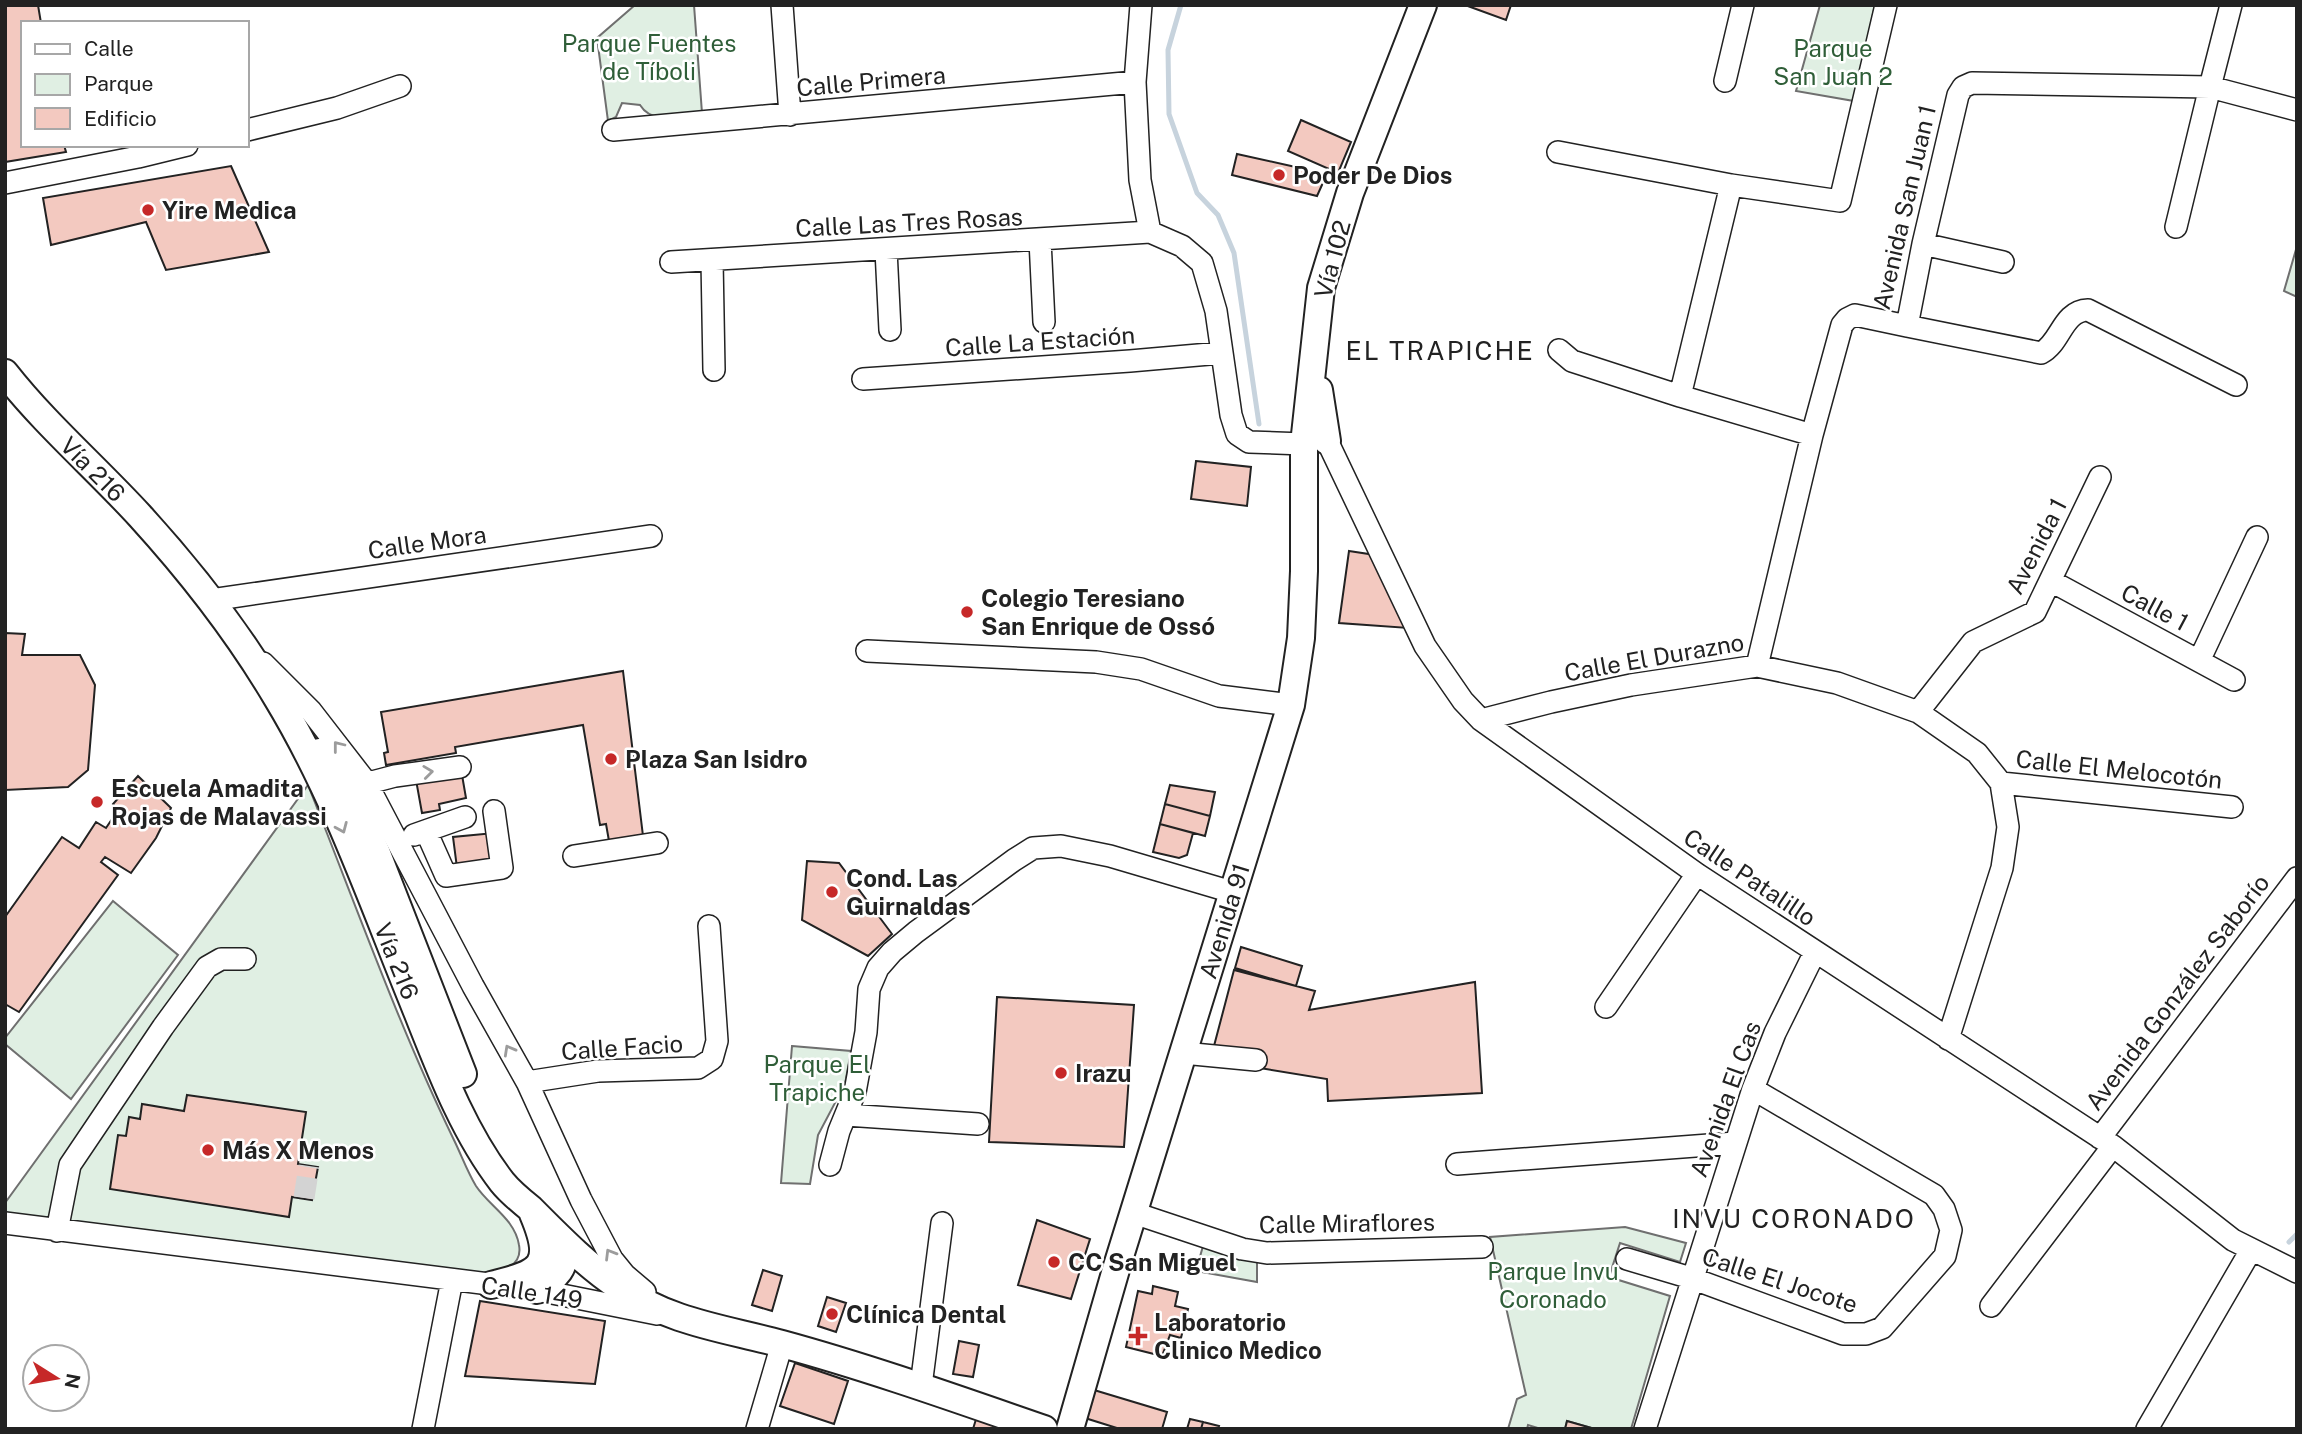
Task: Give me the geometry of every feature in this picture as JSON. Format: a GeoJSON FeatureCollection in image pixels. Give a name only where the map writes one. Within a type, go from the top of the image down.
{"type":"FeatureCollection","features":[{"type":"Feature","properties":{"kind":"main road","name":"Vía 102"},"geometry":{"type":"LineString","coordinates":[[1308,401],[1321,288],[1350,193],[1423,5]]}},
{"type":"Feature","properties":{"kind":"main road"},"geometry":{"type":"LineString","coordinates":[[1315,442],[1319,389],[1316,337]]}},
{"type":"Feature","properties":{"kind":"main road","name":"Vía 216"},"geometry":{"type":"LineString","coordinates":[[5,373],[37,412],[139,516],[211,600],[245,646],[279,701],[329,797],[428,1038],[469,1130],[503,1184],[564,1243],[619,1287],[676,1318]]}},
{"type":"Feature","properties":{"kind":"main road","name":"Avenida 91"},"geometry":{"type":"LineString","coordinates":[[1070,1429],[1291,705],[1302,611],[1315,442],[1308,401]]}},
{"type":"Feature","properties":{"kind":"main road","name":"Vía 216"},"geometry":{"type":"LineString","coordinates":[[279,701],[357,786],[387,846],[483,1124],[531,1209]]}},
{"type":"Feature","properties":{"kind":"main road"},"geometry":{"type":"LineString","coordinates":[[491,1285],[520,1278],[535,1269],[544,1256],[543,1239],[531,1209]]}},
{"type":"Feature","properties":{"kind":"main road"},"geometry":{"type":"LineString","coordinates":[[537,1290],[559,1275],[565,1255],[564,1243]]}},
{"type":"Feature","properties":{"kind":"main road","name":"Calle 149"},"geometry":{"type":"LineString","coordinates":[[676,1318],[782,1344],[921,1386],[1044,1429]]}},
{"type":"Feature","properties":{"kind":"street"},"geometry":{"type":"LineString","coordinates":[[782,5],[790,114]]}},
{"type":"Feature","properties":{"kind":"street"},"geometry":{"type":"LineString","coordinates":[[1141,5],[1135,82],[1140,180],[1150,232],[1182,246],[1202,263],[1216,311],[1231,415],[1237,433],[1250,442],[1315,442]]}},
{"type":"Feature","properties":{"kind":"street"},"geometry":{"type":"LineString","coordinates":[[1725,81],[1743,5]]}},
{"type":"Feature","properties":{"kind":"street"},"geometry":{"type":"LineString","coordinates":[[1558,152],[1731,185],[1840,201],[1886,5]]}},
{"type":"Feature","properties":{"kind":"street"},"geometry":{"type":"LineString","coordinates":[[2176,227],[2231,5]]}},
{"type":"Feature","properties":{"kind":"street","name":"Calle Primera"},"geometry":{"type":"LineString","coordinates":[[613,130],[1135,82]]}},
{"type":"Feature","properties":{"kind":"street","name":"Avenida San Juan 1"},"geometry":{"type":"LineString","coordinates":[[1812,435],[1842,325],[1847,319],[1855,315],[1907,326],[1958,94],[1963,87],[1972,83],[2210,87]]}},
{"type":"Feature","properties":{"kind":"street"},"geometry":{"type":"LineString","coordinates":[[248,130],[337,108],[400,86]]}},
{"type":"Feature","properties":{"kind":"street"},"geometry":{"type":"LineString","coordinates":[[2210,87],[2297,110]]}},
{"type":"Feature","properties":{"kind":"street"},"geometry":{"type":"LineString","coordinates":[[5,183],[179,147]]}},
{"type":"Feature","properties":{"kind":"street"},"geometry":{"type":"LineString","coordinates":[[1680,396],[1731,185]]}},
{"type":"Feature","properties":{"kind":"street","name":"Calle Las Tres Rosas"},"geometry":{"type":"LineString","coordinates":[[671,262],[1150,232]]}},
{"type":"Feature","properties":{"kind":"street"},"geometry":{"type":"LineString","coordinates":[[1040,240],[1044,322]]}},
{"type":"Feature","properties":{"kind":"street"},"geometry":{"type":"LineString","coordinates":[[1923,244],[2003,262]]}},
{"type":"Feature","properties":{"kind":"street"},"geometry":{"type":"LineString","coordinates":[[886,250],[890,330]]}},
{"type":"Feature","properties":{"kind":"street"},"geometry":{"type":"LineString","coordinates":[[712,260],[714,370]]}},
{"type":"Feature","properties":{"kind":"street"},"geometry":{"type":"LineString","coordinates":[[1907,326],[2041,353],[2049,349],[2070,317],[2079,310],[2088,310],[2236,385]]}},
{"type":"Feature","properties":{"kind":"street"},"geometry":{"type":"LineString","coordinates":[[1559,350],[1572,361],[1812,435],[1757,666]]}},
{"type":"Feature","properties":{"kind":"street","name":"Calle La Estación"},"geometry":{"type":"LineString","coordinates":[[863,379],[1221,353]]}},
{"type":"Feature","properties":{"kind":"street","name":"Calle Patalillo"},"geometry":{"type":"LineString","coordinates":[[1315,442],[1424,646],[1463,701],[1481,720],[1697,874],[2106,1142],[2233,1240],[2297,1272]]}},
{"type":"Feature","properties":{"kind":"street","name":"Avenida 1"},"geometry":{"type":"LineString","coordinates":[[1918,712],[1973,642],[2035,612],[2100,477]]}},
{"type":"Feature","properties":{"kind":"street","name":"Calle Mora"},"geometry":{"type":"LineString","coordinates":[[211,600],[651,536]]}},
{"type":"Feature","properties":{"kind":"street"},"geometry":{"type":"LineString","coordinates":[[2199,661],[2256,537]]}},
{"type":"Feature","properties":{"kind":"street","name":"Calle 1"},"geometry":{"type":"LineString","coordinates":[[2051,581],[2234,680]]}},
{"type":"Feature","properties":{"kind":"street"},"geometry":{"type":"LineString","coordinates":[[245,646],[311,711],[357,786],[395,776],[460,767]]}},
{"type":"Feature","properties":{"kind":"street"},"geometry":{"type":"LineString","coordinates":[[867,651],[1096,662],[1141,669],[1219,696],[1291,705]]}},
{"type":"Feature","properties":{"kind":"street","name":"Calle El Durazno"},"geometry":{"type":"LineString","coordinates":[[1481,720],[1618,688],[1757,666],[1837,683],[1918,712],[1977,753],[2001,783],[2008,827],[2002,868],[1948,1039]]}},
{"type":"Feature","properties":{"kind":"street","name":"Calle El Melocotón"},"geometry":{"type":"LineString","coordinates":[[2001,783],[2232,807]]}},
{"type":"Feature","properties":{"kind":"street"},"geometry":{"type":"LineString","coordinates":[[426,831],[446,876],[502,868],[494,811]]}},
{"type":"Feature","properties":{"kind":"street"},"geometry":{"type":"LineString","coordinates":[[465,817],[387,846],[527,1082],[581,1200],[612,1259],[625,1275],[676,1318]]}},
{"type":"Feature","properties":{"kind":"street"},"geometry":{"type":"LineString","coordinates":[[574,856],[657,843]]}},
{"type":"Feature","properties":{"kind":"street"},"geometry":{"type":"LineString","coordinates":[[830,1165],[839,1131],[855,1092],[869,989],[878,968],[916,932],[1032,848],[1061,846],[1110,856],[1233,892]]}},
{"type":"Feature","properties":{"kind":"street"},"geometry":{"type":"LineString","coordinates":[[1606,1007],[1697,874]]}},
{"type":"Feature","properties":{"kind":"street","name":"Avenida González Saborío"},"geometry":{"type":"LineString","coordinates":[[1991,1306],[2297,878]]}},
{"type":"Feature","properties":{"kind":"street","name":"Calle Facio"},"geometry":{"type":"LineString","coordinates":[[527,1082],[598,1071],[698,1068],[712,1059],[717,1041],[709,926]]}},
{"type":"Feature","properties":{"kind":"street","name":"Avenida El Cas"},"geometry":{"type":"LineString","coordinates":[[1645,1429],[1753,1088],[1775,1033],[1815,952]]}},
{"type":"Feature","properties":{"kind":"street"},"geometry":{"type":"LineString","coordinates":[[57,1231],[70,1165],[163,1027],[207,967],[221,959],[245,959]]}},
{"type":"Feature","properties":{"kind":"street"},"geometry":{"type":"LineString","coordinates":[[1184,1053],[1256,1060]]}},
{"type":"Feature","properties":{"kind":"street","name":"Calle El Jocote"},"geometry":{"type":"LineString","coordinates":[[1627,1259],[1691,1278],[1843,1334],[1866,1334],[1882,1328],[1945,1256],[1951,1230],[1944,1209],[1934,1195],[1753,1088]]}},
{"type":"Feature","properties":{"kind":"street"},"geometry":{"type":"LineString","coordinates":[[846,1115],[978,1124]]}},
{"type":"Feature","properties":{"kind":"street"},"geometry":{"type":"LineString","coordinates":[[1457,1164],[1735,1143]]}},
{"type":"Feature","properties":{"kind":"street","name":"Calle Miraflores"},"geometry":{"type":"LineString","coordinates":[[1134,1213],[1242,1250],[1267,1253],[1482,1247]]}},
{"type":"Feature","properties":{"kind":"street","name":"Calle 149"},"geometry":{"type":"LineString","coordinates":[[5,1223],[537,1290],[676,1318]]}},
{"type":"Feature","properties":{"kind":"street"},"geometry":{"type":"LineString","coordinates":[[921,1386],[942,1223]]}},
{"type":"Feature","properties":{"kind":"street"},"geometry":{"type":"LineString","coordinates":[[2147,1429],[2251,1250]]}},
{"type":"Feature","properties":{"kind":"street"},"geometry":{"type":"LineString","coordinates":[[423,1429],[452,1280]]}},
{"type":"Feature","properties":{"kind":"street"},"geometry":{"type":"LineString","coordinates":[[757,1429],[782,1344]]}},
{"type":"Feature","properties":{"kind":"green space","name":"Parque Fuentes de Tíboli"},"geometry":{"type":"Polygon","coordinates":[[[635,5],[694,5],[702,113],[660,117],[652,115],[640,105],[622,103],[616,117],[608,121],[597,38],[635,5]]]}},
{"type":"Feature","properties":{"kind":"green space","name":"Parque San Juan 2"},"geometry":{"type":"Polygon","coordinates":[[[1820,5],[1875,5],[1854,101],[1796,91],[1820,5]]]}},
{"type":"Feature","properties":{"kind":"green space"},"geometry":{"type":"Polygon","coordinates":[[[2297,246],[2297,297],[2284,291],[2297,246]]]}},
{"type":"Feature","properties":{"kind":"green space"},"geometry":{"type":"Polygon","coordinates":[[[308,785],[395,1007],[433,1095],[476,1186],[507,1220],[517,1236],[518,1258],[510,1267],[485,1275],[5,1213],[5,1203],[308,785]]]}},
{"type":"Feature","properties":{"kind":"green space"},"geometry":{"type":"Polygon","coordinates":[[[113,901],[178,955],[71,1099],[5,1044],[5,1038],[113,901]]]}},
{"type":"Feature","properties":{"kind":"green space","name":"Parque El Trapiche"},"geometry":{"type":"Polygon","coordinates":[[[792,1046],[851,1051],[845,1084],[818,1135],[810,1184],[781,1183],[792,1046]]]}},
{"type":"Feature","properties":{"kind":"green space","name":"Parque Invu Coronado"},"geometry":{"type":"Polygon","coordinates":[[[1625,1227],[1686,1243],[1680,1262],[1620,1243],[1609,1277],[1670,1296],[1631,1429],[1595,1429],[1567,1421],[1565,1429],[1541,1429],[1528,1425],[1527,1429],[1508,1429],[1517,1399],[1526,1395],[1490,1237],[1625,1227]]]}},
{"type":"Feature","properties":{"kind":"green space"},"geometry":{"type":"Polygon","coordinates":[[[1203,1246],[1257,1259],[1257,1282],[1196,1271],[1203,1246]]]}},
{"type":"Feature","properties":{"kind":"building"},"geometry":{"type":"Polygon","coordinates":[[[5,5],[38,5],[41,21],[21,21],[21,147],[65,147],[66,152],[5,162],[5,5]]]}},
{"type":"Feature","properties":{"kind":"building"},"geometry":{"type":"Polygon","coordinates":[[[1465,5],[1511,5],[1506,20],[1465,5]]]}},
{"type":"Feature","properties":{"kind":"building"},"geometry":{"type":"Polygon","coordinates":[[[1301,120],[1351,142],[1338,173],[1288,151],[1301,120]]]}},
{"type":"Feature","properties":{"kind":"building","name":"Poder De Dios"},"geometry":{"type":"Polygon","coordinates":[[[1237,154],[1326,176],[1317,196],[1232,175],[1237,154]]]}},
{"type":"Feature","properties":{"kind":"building","name":"Yire Medica"},"geometry":{"type":"Polygon","coordinates":[[[231,166],[269,252],[166,270],[146,222],[51,245],[43,198],[231,166]]]}},
{"type":"Feature","properties":{"kind":"building"},"geometry":{"type":"Polygon","coordinates":[[[1196,461],[1251,467],[1247,506],[1191,499],[1196,461]]]}},
{"type":"Feature","properties":{"kind":"building"},"geometry":{"type":"Polygon","coordinates":[[[1349,551],[1375,555],[1408,628],[1339,623],[1349,551]]]}},
{"type":"Feature","properties":{"kind":"building"},"geometry":{"type":"Polygon","coordinates":[[[5,633],[25,634],[22,655],[80,655],[95,685],[88,770],[68,787],[5,790],[5,633]]]}},
{"type":"Feature","properties":{"kind":"building","name":"Plaza San Isidro"},"geometry":{"type":"Polygon","coordinates":[[[623,671],[643,836],[609,841],[606,824],[600,825],[583,725],[455,747],[456,753],[386,765],[384,753],[388,752],[381,712],[623,671]]]}},
{"type":"Feature","properties":{"kind":"building"},"geometry":{"type":"Polygon","coordinates":[[[462,775],[466,798],[439,804],[440,810],[422,813],[416,780],[462,775]]]}},
{"type":"Feature","properties":{"kind":"building"},"geometry":{"type":"Polygon","coordinates":[[[462,775],[466,798],[439,804],[440,810],[422,813],[416,780],[462,775]]]}},
{"type":"Feature","properties":{"kind":"building"},"geometry":{"type":"Polygon","coordinates":[[[138,776],[171,808],[156,838],[131,873],[105,857],[101,862],[118,875],[19,1012],[5,1004],[5,917],[62,837],[79,848],[96,822],[106,828],[118,810],[113,804],[138,776]]]}},
{"type":"Feature","properties":{"kind":"building"},"geometry":{"type":"Polygon","coordinates":[[[1170,785],[1215,792],[1210,816],[1165,804],[1170,785]]]}},
{"type":"Feature","properties":{"kind":"building"},"geometry":{"type":"Polygon","coordinates":[[[1165,804],[1210,816],[1205,836],[1160,824],[1165,804]]]}},
{"type":"Feature","properties":{"kind":"building"},"geometry":{"type":"Polygon","coordinates":[[[1160,824],[1193,833],[1187,855],[1179,858],[1153,852],[1160,824]]]}},
{"type":"Feature","properties":{"kind":"building"},"geometry":{"type":"Polygon","coordinates":[[[494,833],[498,864],[457,868],[453,837],[494,833]]]}},
{"type":"Feature","properties":{"kind":"building"},"geometry":{"type":"Polygon","coordinates":[[[494,833],[498,864],[457,868],[453,837],[494,833]]]}},
{"type":"Feature","properties":{"kind":"building","name":"Cond. Las Guirnaldas"},"geometry":{"type":"Polygon","coordinates":[[[807,861],[839,863],[892,934],[868,956],[802,920],[807,861]]]}},
{"type":"Feature","properties":{"kind":"building"},"geometry":{"type":"Polygon","coordinates":[[[1241,947],[1302,966],[1296,986],[1235,968],[1241,947]]]}},
{"type":"Feature","properties":{"kind":"building"},"geometry":{"type":"Polygon","coordinates":[[[1234,970],[1315,991],[1309,1010],[1475,982],[1482,1093],[1328,1101],[1327,1079],[1260,1068],[1214,1046],[1234,970]]]}},
{"type":"Feature","properties":{"kind":"building","name":"Irazu"},"geometry":{"type":"Polygon","coordinates":[[[997,997],[1134,1005],[1124,1147],[989,1142],[997,997]]]}},
{"type":"Feature","properties":{"kind":"building","name":"Más X Menos"},"geometry":{"type":"Polygon","coordinates":[[[187,1095],[306,1112],[298,1164],[318,1167],[312,1200],[292,1197],[289,1217],[110,1189],[118,1135],[126,1136],[129,1117],[140,1119],[142,1104],[184,1111],[187,1095]]]}},
{"type":"Feature","properties":{"kind":"building","name":"CC San Miguel"},"geometry":{"type":"Polygon","coordinates":[[[1037,1220],[1090,1239],[1071,1299],[1018,1285],[1037,1220]]]}},
{"type":"Feature","properties":{"kind":"building"},"geometry":{"type":"Polygon","coordinates":[[[763,1270],[782,1276],[772,1311],[752,1305],[763,1270]]]}},
{"type":"Feature","properties":{"kind":"building"},"geometry":{"type":"Polygon","coordinates":[[[1153,1286],[1178,1292],[1175,1306],[1188,1309],[1181,1338],[1170,1335],[1162,1356],[1126,1347],[1138,1291],[1152,1294],[1153,1286]]]}},
{"type":"Feature","properties":{"kind":"building","name":"Clínica Dental"},"geometry":{"type":"Polygon","coordinates":[[[827,1297],[846,1303],[836,1332],[818,1326],[827,1297]]]}},
{"type":"Feature","properties":{"kind":"building"},"geometry":{"type":"Polygon","coordinates":[[[480,1301],[605,1321],[595,1384],[465,1376],[480,1301]]]}},
{"type":"Feature","properties":{"kind":"building"},"geometry":{"type":"Polygon","coordinates":[[[959,1341],[979,1345],[973,1377],[953,1374],[959,1341]]]}},
{"type":"Feature","properties":{"kind":"building"},"geometry":{"type":"Polygon","coordinates":[[[795,1363],[848,1381],[834,1424],[780,1406],[795,1363]]]}},
{"type":"Feature","properties":{"kind":"building"},"geometry":{"type":"Polygon","coordinates":[[[1094,1390],[1167,1412],[1162,1429],[1120,1429],[1085,1418],[1094,1390]]]}},
{"type":"Feature","properties":{"kind":"building"},"geometry":{"type":"Polygon","coordinates":[[[977,1416],[1001,1424],[999,1429],[973,1429],[977,1416]]]}},
{"type":"Feature","properties":{"kind":"building"},"geometry":{"type":"Polygon","coordinates":[[[1190,1419],[1203,1422],[1201,1429],[1187,1429],[1190,1419]]]}},
{"type":"Feature","properties":{"kind":"building"},"geometry":{"type":"Polygon","coordinates":[[[1567,1421],[1595,1429],[1565,1429],[1567,1421]]]}},
{"type":"Feature","properties":{"kind":"building"},"geometry":{"type":"Polygon","coordinates":[[[1203,1422],[1219,1426],[1218,1429],[1201,1429],[1203,1422]]]}},
{"type":"Feature","properties":{"kind":"waterway"},"geometry":{"type":"LineString","coordinates":[[1181,5],[1168,50],[1169,114],[1197,193],[1218,215],[1234,253],[1259,424]]}},
{"type":"Feature","properties":{"kind":"waterway"},"geometry":{"type":"LineString","coordinates":[[2289,1242],[2297,1234]]}},
{"type":"Feature","properties":{"kind":"tunnel"},"geometry":{"type":"LineString","coordinates":[[304,1198],[309,1166]]}},
{"type":"Feature","properties":{"kind":"place","name":"Poder De Dios"},"geometry":{"type":"Point","coordinates":[1279,175]}},
{"type":"Feature","properties":{"kind":"place","name":"Yire Medica"},"geometry":{"type":"Point","coordinates":[148,210]}},
{"type":"Feature","properties":{"kind":"place","name":"Colegio Teresiano San Enrique de Ossó"},"geometry":{"type":"Point","coordinates":[967,612]}},
{"type":"Feature","properties":{"kind":"place","name":"Plaza San Isidro"},"geometry":{"type":"Point","coordinates":[611,759]}},
{"type":"Feature","properties":{"kind":"place","name":"Escuela Amadita Rojas de Malavassi"},"geometry":{"type":"Point","coordinates":[97,802]}},
{"type":"Feature","properties":{"kind":"place","name":"Cond. Las Guirnaldas"},"geometry":{"type":"Point","coordinates":[832,892]}},
{"type":"Feature","properties":{"kind":"place","name":"Irazu"},"geometry":{"type":"Point","coordinates":[1061,1073]}},
{"type":"Feature","properties":{"kind":"place","name":"Más X Menos"},"geometry":{"type":"Point","coordinates":[208,1150]}},
{"type":"Feature","properties":{"kind":"place","name":"CC San Miguel"},"geometry":{"type":"Point","coordinates":[1054,1262]}},
{"type":"Feature","properties":{"kind":"place","name":"Clínica Dental"},"geometry":{"type":"Point","coordinates":[832,1314]}},
{"type":"Feature","properties":{"kind":"place","name":"Laboratorio Clinico Medico"},"geometry":{"type":"Point","coordinates":[1138,1336]}},
{"type":"Feature","properties":{"kind":"district","name":"EL TRAPICHE"},"geometry":{"type":"Point","coordinates":[1440,350]}},
{"type":"Feature","properties":{"kind":"district","name":"INVU CORONADO"},"geometry":{"type":"Point","coordinates":[1794,1218]}}]}
